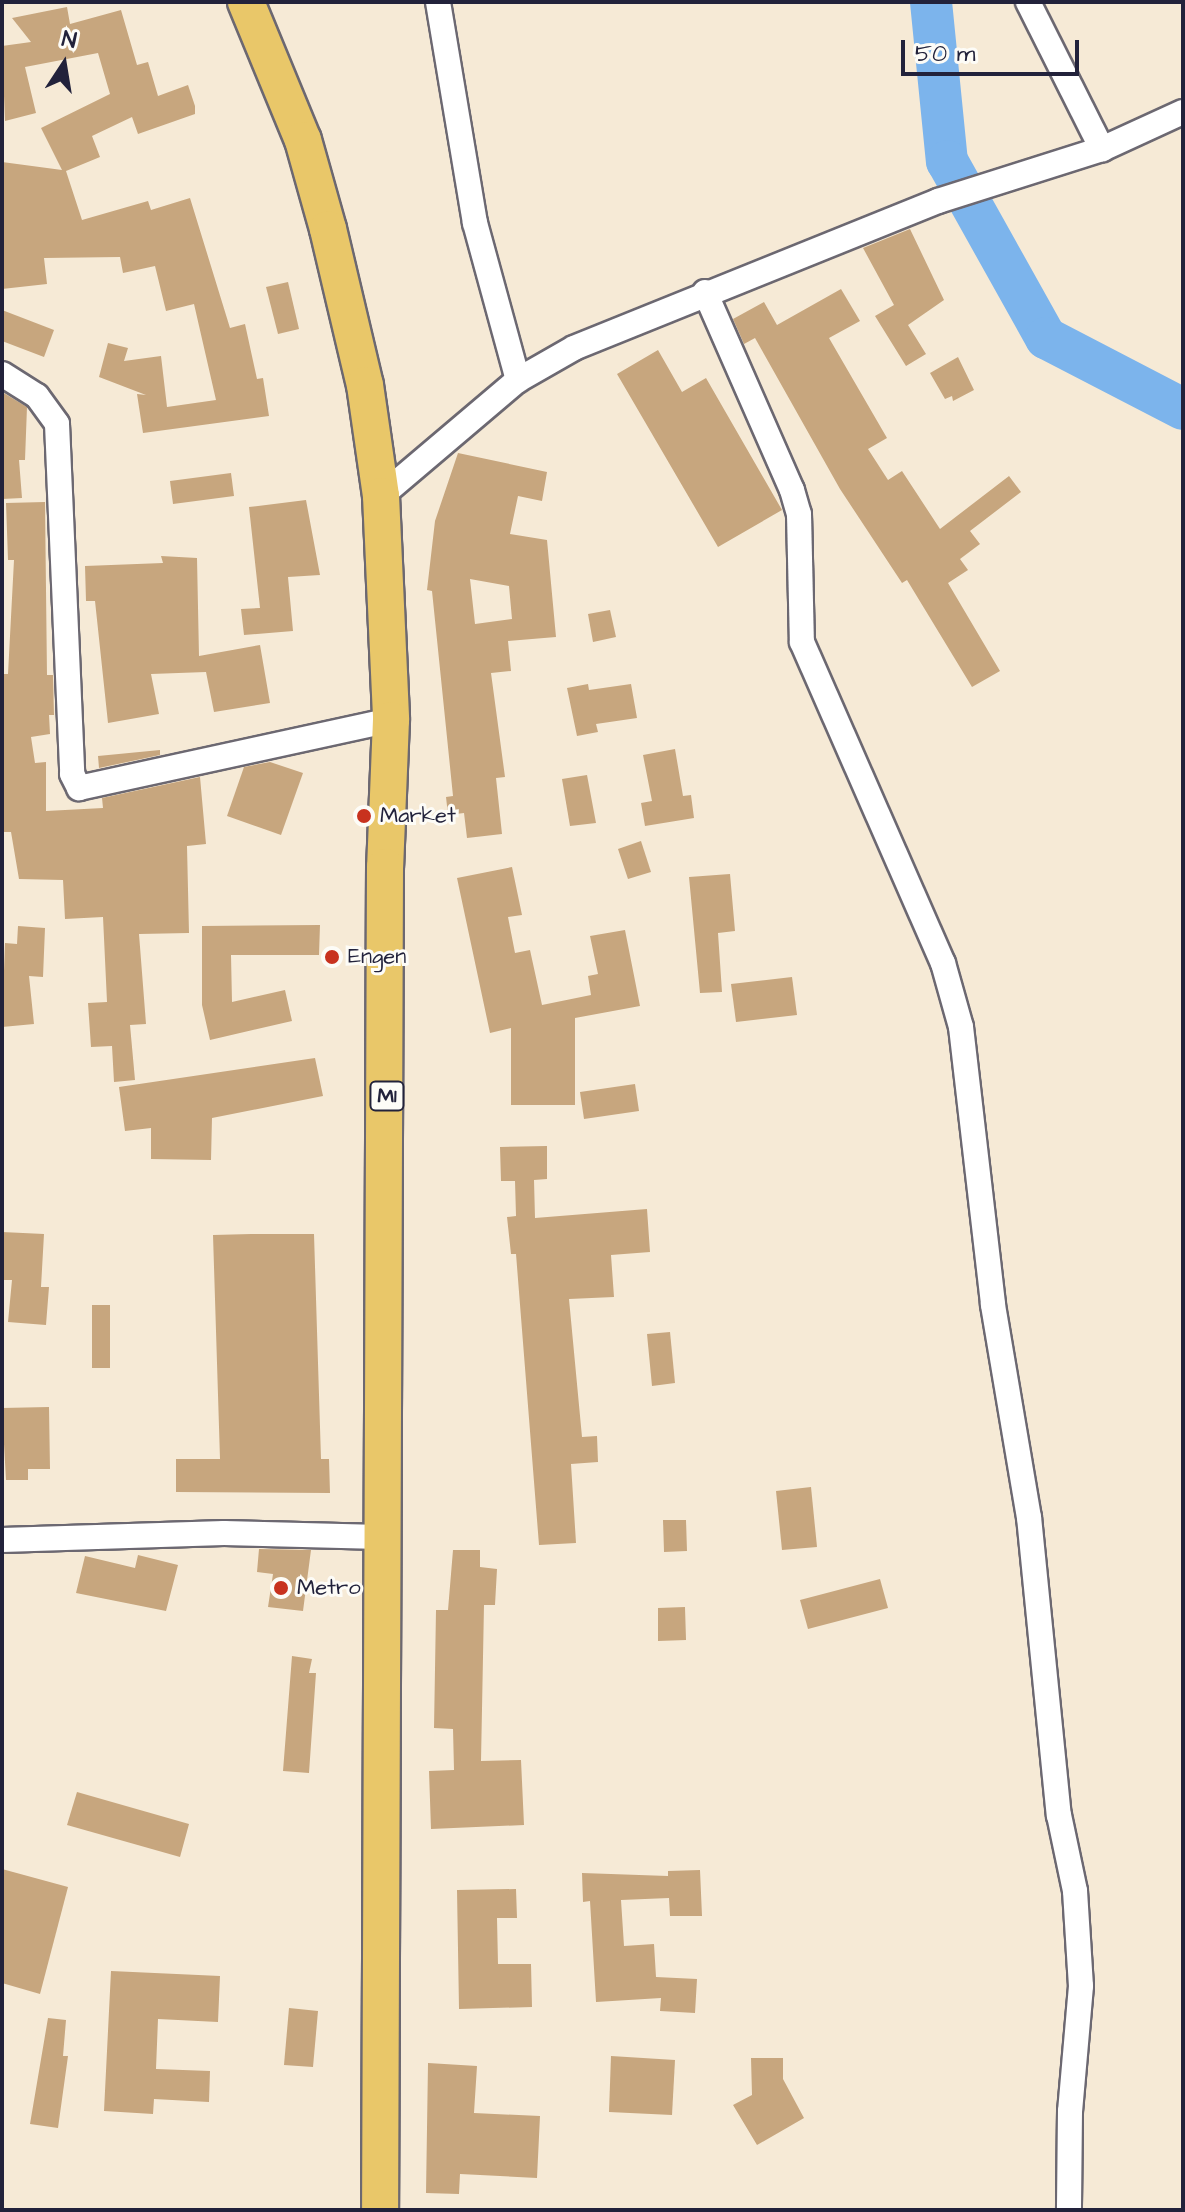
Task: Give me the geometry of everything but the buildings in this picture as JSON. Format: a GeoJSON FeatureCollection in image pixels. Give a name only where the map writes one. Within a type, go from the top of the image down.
{"type":"FeatureCollection","features":[{"type":"Feature","properties":{"kind":"highway","name":"M1"},"geometry":{"type":"LineString","coordinates":[[246,2],[303,140],[328,229],[365,385],[381,496],[391,720],[385,867],[380,2210]]}},
{"type":"Feature","properties":{"kind":"street"},"geometry":{"type":"LineString","coordinates":[[438,2],[475,223],[518,380]]}},
{"type":"Feature","properties":{"kind":"street"},"geometry":{"type":"LineString","coordinates":[[1028,2],[1102,149]]}},
{"type":"Feature","properties":{"kind":"street"},"geometry":{"type":"LineString","coordinates":[[381,496],[518,380],[574,348],[705,292],[938,201],[1102,149],[1183,112]]}},
{"type":"Feature","properties":{"kind":"street"},"geometry":{"type":"LineString","coordinates":[[705,292],[792,490],[799,514],[802,642],[937,948],[961,1027],[993,1305],[1029,1517],[1059,1815],[1075,1891],[1081,1986],[1070,2111],[1069,2210]]}},
{"type":"Feature","properties":{"kind":"street"},"geometry":{"type":"LineString","coordinates":[[2,374],[37,396],[57,424],[72,774],[79,788],[391,720]]}},
{"type":"Feature","properties":{"kind":"street"},"geometry":{"type":"LineString","coordinates":[[2,1540],[224,1533],[381,1537]]}},
{"type":"Feature","properties":{"kind":"waterway"},"geometry":{"type":"LineString","coordinates":[[931,2],[947,161],[1046,338],[1183,409]]}},
{"type":"Feature","properties":{"kind":"place","name":"Market"},"geometry":{"type":"Point","coordinates":[364,816]}},
{"type":"Feature","properties":{"kind":"place","name":"Engen"},"geometry":{"type":"Point","coordinates":[332,957]}},
{"type":"Feature","properties":{"kind":"place","name":"Metro"},"geometry":{"type":"Point","coordinates":[281,1588]}}]}
